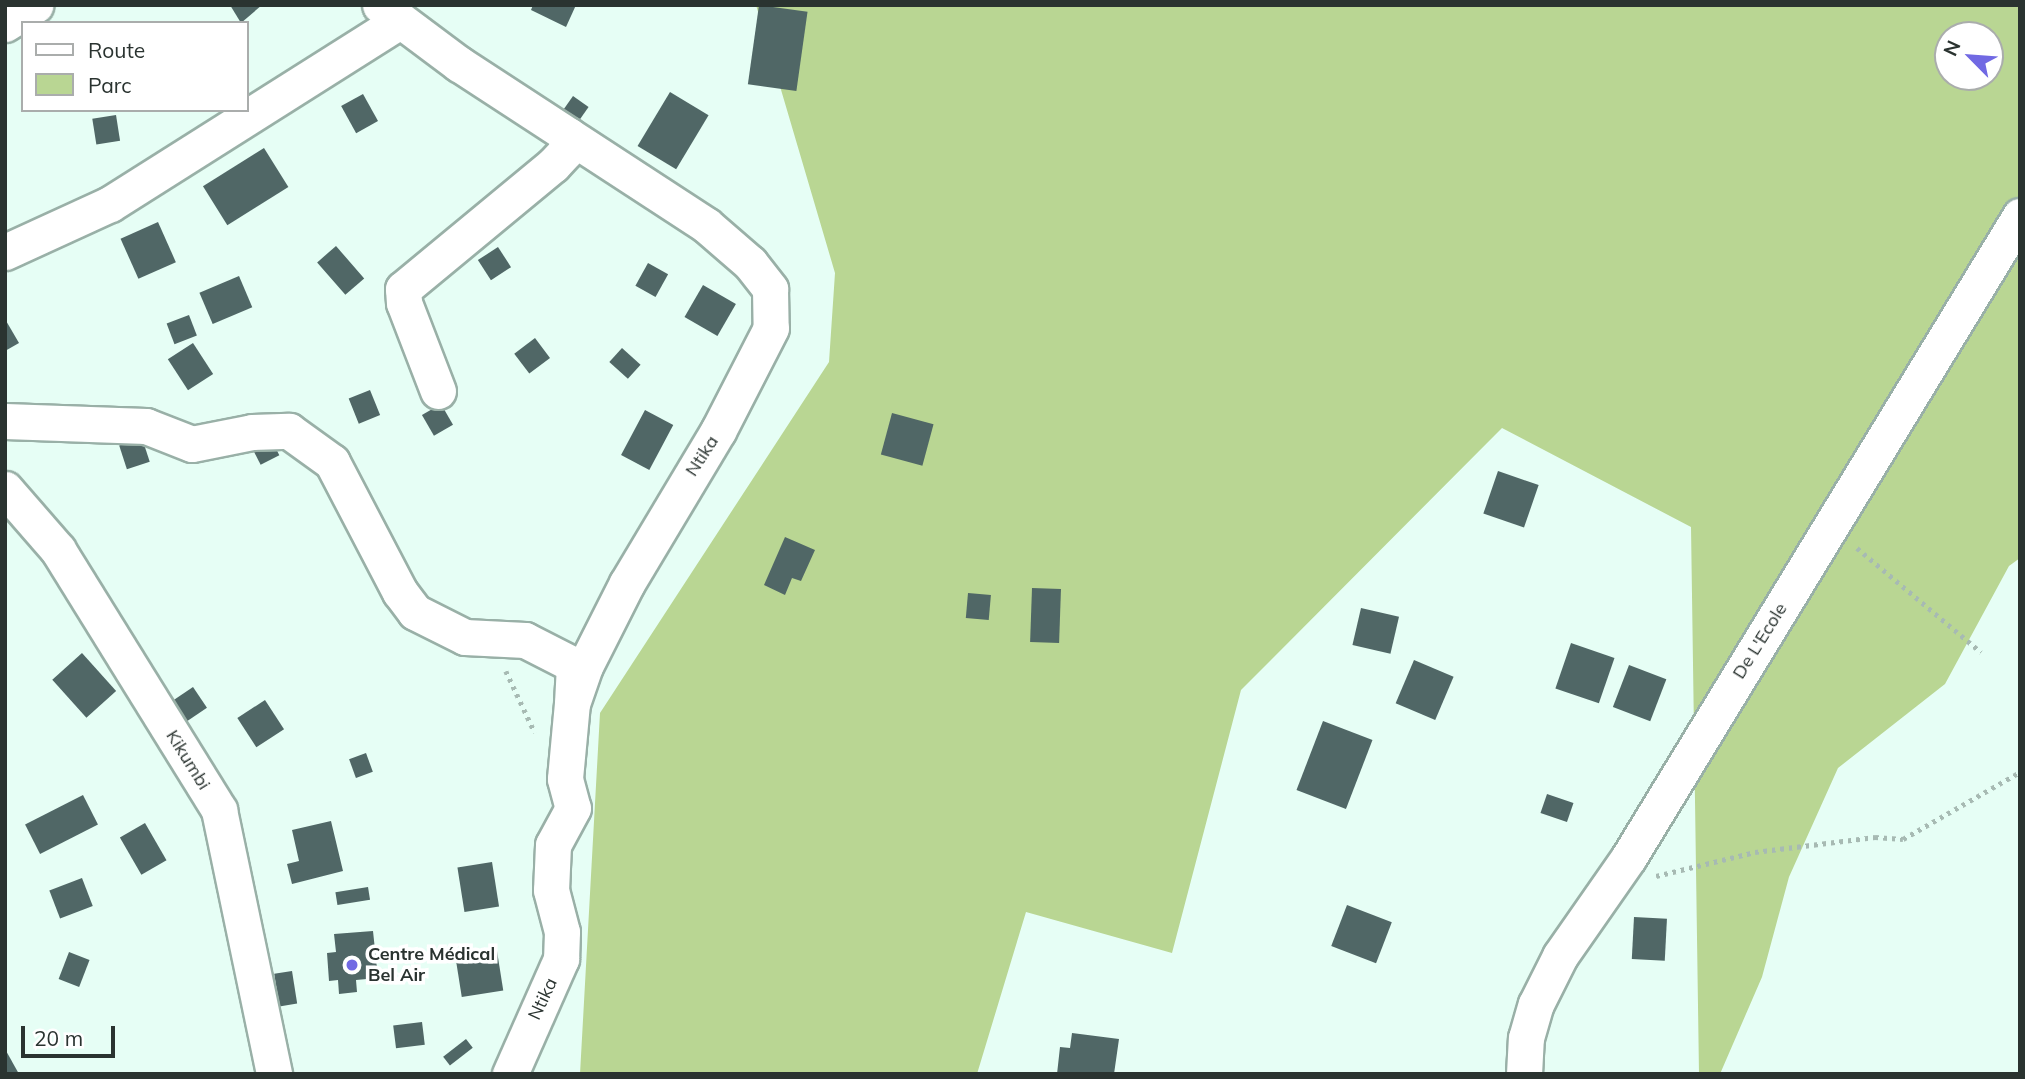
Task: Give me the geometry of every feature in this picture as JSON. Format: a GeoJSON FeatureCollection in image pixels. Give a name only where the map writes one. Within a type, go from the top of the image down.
{"type":"FeatureCollection","features":[{"type":"Feature","properties":{"kind":"street"},"geometry":{"type":"LineString","coordinates":[[5,24],[35,5]]}},
{"type":"Feature","properties":{"kind":"street"},"geometry":{"type":"LineString","coordinates":[[248,110],[390,13]]}},
{"type":"Feature","properties":{"kind":"street","name":"Ntika"},"geometry":{"type":"LineString","coordinates":[[390,13],[569,135],[668,197],[750,263],[770,289],[771,328],[718,431],[626,583],[585,666],[570,713],[565,779],[573,808],[553,845],[551,890],[562,932],[561,959],[510,1074]]}},
{"type":"Feature","properties":{"kind":"street"},"geometry":{"type":"LineString","coordinates":[[5,252],[110,204],[245,112]]}},
{"type":"Feature","properties":{"kind":"street"},"geometry":{"type":"LineString","coordinates":[[438,391],[404,303],[403,289],[553,165],[565,152],[569,135]]}},
{"type":"Feature","properties":{"kind":"street","name":"De L'Ecole"},"geometry":{"type":"LineString","coordinates":[[1524,1074],[1527,1038],[1536,1004],[1560,956],[1605,894],[2020,216]]}},
{"type":"Feature","properties":{"kind":"street"},"geometry":{"type":"LineString","coordinates":[[5,421],[146,426],[192,444],[252,432],[289,431],[332,463],[400,592],[415,612],[465,637],[525,640],[575,665],[570,713]]}},
{"type":"Feature","properties":{"kind":"street","name":"Kikumbi"},"geometry":{"type":"LineString","coordinates":[[5,489],[58,550],[219,810],[274,1074]]}},
{"type":"Feature","properties":{"kind":"path"},"geometry":{"type":"LineString","coordinates":[[1832,527],[1981,652]]}},
{"type":"Feature","properties":{"kind":"path"},"geometry":{"type":"LineString","coordinates":[[493,638],[544,752],[565,779]]}},
{"type":"Feature","properties":{"kind":"path"},"geometry":{"type":"LineString","coordinates":[[1605,894],[1686,866],[1755,852],[1875,837],[1903,839],[2020,772]]}},
{"type":"Feature","properties":{"kind":"green space"},"geometry":{"type":"Polygon","coordinates":[[[756,5],[2020,5],[2020,558],[2009,566],[1945,684],[1838,768],[1789,877],[1762,977],[1720,1074],[1699,1074],[1691,527],[1502,428],[1241,690],[1172,953],[1026,912],[977,1074],[580,1074],[600,713],[829,362],[835,273],[756,5]]]}},
{"type":"Feature","properties":{"kind":"building"},"geometry":{"type":"Polygon","coordinates":[[[230,5],[262,5],[243,21],[240,21],[230,5]]]}},
{"type":"Feature","properties":{"kind":"building"},"geometry":{"type":"Polygon","coordinates":[[[533,5],[576,5],[566,27],[531,10],[533,5]]]}},
{"type":"Feature","properties":{"kind":"building"},"geometry":{"type":"Polygon","coordinates":[[[759,5],[808,12],[796,91],[748,84],[759,5]]]}},
{"type":"Feature","properties":{"kind":"building"},"geometry":{"type":"Polygon","coordinates":[[[670,92],[709,115],[676,169],[638,146],[670,92]]]}},
{"type":"Feature","properties":{"kind":"building"},"geometry":{"type":"Polygon","coordinates":[[[363,94],[378,121],[356,133],[341,106],[363,94]]]}},
{"type":"Feature","properties":{"kind":"building"},"geometry":{"type":"Polygon","coordinates":[[[573,96],[589,107],[576,125],[560,114],[573,96]]]}},
{"type":"Feature","properties":{"kind":"building"},"geometry":{"type":"Polygon","coordinates":[[[116,115],[120,141],[96,144],[92,119],[116,115]]]}},
{"type":"Feature","properties":{"kind":"building"},"geometry":{"type":"Polygon","coordinates":[[[264,148],[288,187],[227,225],[203,186],[264,148]]]}},
{"type":"Feature","properties":{"kind":"building"},"geometry":{"type":"Polygon","coordinates":[[[158,222],[176,262],[138,279],[121,239],[158,222]]]}},
{"type":"Feature","properties":{"kind":"building"},"geometry":{"type":"Polygon","coordinates":[[[336,246],[364,278],[345,295],[317,262],[336,246]]]}},
{"type":"Feature","properties":{"kind":"building"},"geometry":{"type":"Polygon","coordinates":[[[498,247],[511,267],[491,280],[478,260],[498,247]]]}},
{"type":"Feature","properties":{"kind":"building"},"geometry":{"type":"Polygon","coordinates":[[[648,263],[668,274],[656,297],[635,286],[648,263]]]}},
{"type":"Feature","properties":{"kind":"building"},"geometry":{"type":"Polygon","coordinates":[[[239,276],[252,307],[213,324],[199,293],[239,276]]]}},
{"type":"Feature","properties":{"kind":"building"},"geometry":{"type":"Polygon","coordinates":[[[703,285],[736,304],[717,336],[684,317],[703,285]]]}},
{"type":"Feature","properties":{"kind":"building"},"geometry":{"type":"Polygon","coordinates":[[[189,315],[197,336],[174,344],[167,324],[189,315]]]}},
{"type":"Feature","properties":{"kind":"building"},"geometry":{"type":"Polygon","coordinates":[[[5,319],[19,343],[5,351],[5,319]]]}},
{"type":"Feature","properties":{"kind":"building"},"geometry":{"type":"Polygon","coordinates":[[[535,338],[550,358],[529,374],[514,354],[535,338]]]}},
{"type":"Feature","properties":{"kind":"building"},"geometry":{"type":"Polygon","coordinates":[[[193,343],[213,374],[188,390],[168,359],[193,343]]]}},
{"type":"Feature","properties":{"kind":"building"},"geometry":{"type":"Polygon","coordinates":[[[622,348],[641,365],[628,379],[609,362],[622,348]]]}},
{"type":"Feature","properties":{"kind":"building"},"geometry":{"type":"Polygon","coordinates":[[[370,390],[380,415],[359,424],[349,399],[370,390]]]}},
{"type":"Feature","properties":{"kind":"building"},"geometry":{"type":"Polygon","coordinates":[[[441,404],[453,425],[434,436],[422,415],[441,404]]]}},
{"type":"Feature","properties":{"kind":"building"},"geometry":{"type":"Polygon","coordinates":[[[645,410],[673,425],[649,470],[621,455],[645,410]]]}},
{"type":"Feature","properties":{"kind":"building"},"geometry":{"type":"Polygon","coordinates":[[[892,413],[934,424],[922,466],[881,455],[892,413]]]}},
{"type":"Feature","properties":{"kind":"building"},"geometry":{"type":"Polygon","coordinates":[[[268,433],[279,455],[261,465],[249,443],[268,433]]]}},
{"type":"Feature","properties":{"kind":"building"},"geometry":{"type":"Polygon","coordinates":[[[142,438],[150,462],[127,469],[119,445],[142,438]]]}},
{"type":"Feature","properties":{"kind":"building"},"geometry":{"type":"Polygon","coordinates":[[[1498,471],[1539,485],[1524,528],[1483,514],[1498,471]]]}},
{"type":"Feature","properties":{"kind":"building"},"geometry":{"type":"Polygon","coordinates":[[[785,537],[815,550],[801,581],[792,578],[785,595],[764,585],[785,537]]]}},
{"type":"Feature","properties":{"kind":"building"},"geometry":{"type":"Polygon","coordinates":[[[1032,588],[1061,589],[1059,643],[1030,642],[1032,588]]]}},
{"type":"Feature","properties":{"kind":"building"},"geometry":{"type":"Polygon","coordinates":[[[968,593],[991,595],[989,620],[966,618],[968,593]]]}},
{"type":"Feature","properties":{"kind":"building"},"geometry":{"type":"Polygon","coordinates":[[[1361,608],[1399,617],[1390,654],[1352,645],[1361,608]]]}},
{"type":"Feature","properties":{"kind":"building"},"geometry":{"type":"Polygon","coordinates":[[[1571,643],[1614,658],[1599,703],[1555,688],[1571,643]]]}},
{"type":"Feature","properties":{"kind":"building"},"geometry":{"type":"Polygon","coordinates":[[[82,653],[116,691],[86,718],[52,680],[82,653]]]}},
{"type":"Feature","properties":{"kind":"building"},"geometry":{"type":"Polygon","coordinates":[[[1414,660],[1454,677],[1435,720],[1396,703],[1414,660]]]}},
{"type":"Feature","properties":{"kind":"building"},"geometry":{"type":"Polygon","coordinates":[[[1629,665],[1666,679],[1650,721],[1613,707],[1629,665]]]}},
{"type":"Feature","properties":{"kind":"building"},"geometry":{"type":"Polygon","coordinates":[[[193,687],[207,708],[186,722],[172,701],[193,687]]]}},
{"type":"Feature","properties":{"kind":"building"},"geometry":{"type":"Polygon","coordinates":[[[265,700],[284,729],[256,747],[237,718],[265,700]]]}},
{"type":"Feature","properties":{"kind":"building"},"geometry":{"type":"Polygon","coordinates":[[[1323,721],[1372,740],[1346,809],[1296,790],[1323,721]]]}},
{"type":"Feature","properties":{"kind":"building"},"geometry":{"type":"Polygon","coordinates":[[[366,753],[373,772],[356,778],[349,759],[366,753]]]}},
{"type":"Feature","properties":{"kind":"building"},"geometry":{"type":"Polygon","coordinates":[[[1547,794],[1573,803],[1567,822],[1540,813],[1547,794]]]}},
{"type":"Feature","properties":{"kind":"building"},"geometry":{"type":"Polygon","coordinates":[[[83,795],[98,824],[40,854],[25,825],[83,795]]]}},
{"type":"Feature","properties":{"kind":"building"},"geometry":{"type":"Polygon","coordinates":[[[331,821],[343,871],[292,884],[287,864],[299,861],[292,830],[331,821]]]}},
{"type":"Feature","properties":{"kind":"building"},"geometry":{"type":"Polygon","coordinates":[[[145,823],[166,860],[141,875],[120,838],[145,823]]]}},
{"type":"Feature","properties":{"kind":"building"},"geometry":{"type":"Polygon","coordinates":[[[492,862],[499,906],[464,912],[457,867],[492,862]]]}},
{"type":"Feature","properties":{"kind":"building"},"geometry":{"type":"Polygon","coordinates":[[[82,878],[93,906],[60,919],[49,891],[82,878]]]}},
{"type":"Feature","properties":{"kind":"building"},"geometry":{"type":"Polygon","coordinates":[[[368,887],[370,900],[337,905],[335,892],[368,887]]]}},
{"type":"Feature","properties":{"kind":"building"},"geometry":{"type":"Polygon","coordinates":[[[1347,905],[1392,922],[1376,963],[1331,946],[1347,905]]]}},
{"type":"Feature","properties":{"kind":"building"},"geometry":{"type":"Polygon","coordinates":[[[1634,917],[1667,919],[1665,961],[1632,959],[1634,917]]]}},
{"type":"Feature","properties":{"kind":"building","name":"Centre Médical Bel Air"},"geometry":{"type":"Polygon","coordinates":[[[373,931],[378,978],[356,980],[357,992],[339,994],[338,980],[329,981],[327,953],[336,952],[334,934],[373,931]]]}},
{"type":"Feature","properties":{"kind":"building"},"geometry":{"type":"Polygon","coordinates":[[[497,951],[503,991],[462,997],[456,958],[497,951]]]}},
{"type":"Feature","properties":{"kind":"building"},"geometry":{"type":"Polygon","coordinates":[[[69,952],[90,960],[79,987],[59,979],[69,952]]]}},
{"type":"Feature","properties":{"kind":"building"},"geometry":{"type":"Polygon","coordinates":[[[292,971],[297,1004],[279,1006],[274,974],[292,971]]]}},
{"type":"Feature","properties":{"kind":"building"},"geometry":{"type":"Polygon","coordinates":[[[422,1022],[425,1045],[396,1048],[393,1026],[422,1022]]]}},
{"type":"Feature","properties":{"kind":"building"},"geometry":{"type":"Polygon","coordinates":[[[1072,1033],[1119,1039],[1114,1074],[1057,1074],[1060,1047],[1070,1048],[1072,1033]]]}},
{"type":"Feature","properties":{"kind":"building"},"geometry":{"type":"Polygon","coordinates":[[[466,1039],[473,1048],[450,1066],[443,1057],[466,1039]]]}},
{"type":"Feature","properties":{"kind":"building"},"geometry":{"type":"Polygon","coordinates":[[[5,1049],[19,1074],[5,1074],[5,1049]]]}},
{"type":"Feature","properties":{"kind":"place","name":"Centre Médical Bel Air"},"geometry":{"type":"Point","coordinates":[352,965]}}]}
